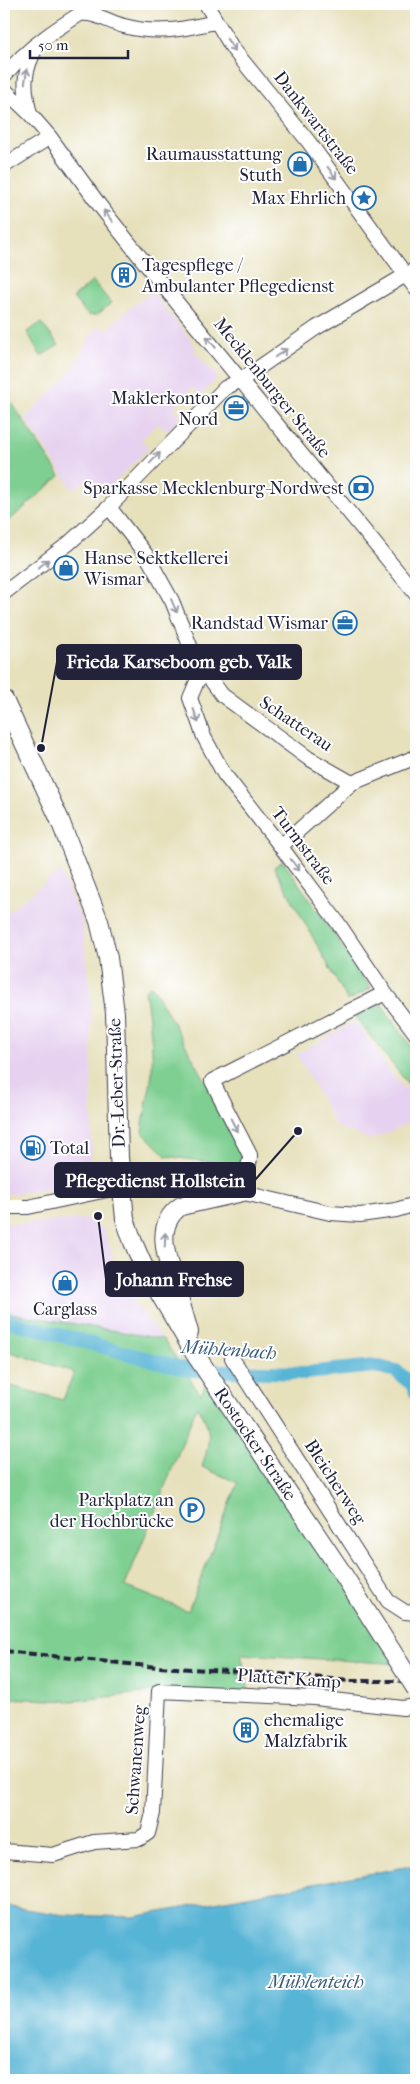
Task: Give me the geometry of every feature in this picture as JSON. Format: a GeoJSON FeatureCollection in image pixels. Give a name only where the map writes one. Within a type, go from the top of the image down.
{"type":"FeatureCollection","features":[{"type":"Feature","properties":{"kind":"main road","name":"Dr.-Leber-Straße"},"geometry":{"type":"LineString","coordinates":[[4,700],[72,849],[104,939],[115,1014],[121,1187]]}},
{"type":"Feature","properties":{"kind":"main road","name":"Rostocker Straße"},"geometry":{"type":"LineString","coordinates":[[121,1187],[125,1219],[133,1242],[160,1296],[195,1354],[341,1571],[416,1689]]}},
{"type":"Feature","properties":{"kind":"main road"},"geometry":{"type":"LineString","coordinates":[[195,1354],[165,1254],[166,1227],[174,1211],[181,1206],[235,1191]]}},
{"type":"Feature","properties":{"kind":"street"},"geometry":{"type":"LineString","coordinates":[[4,76],[39,41],[96,4]]}},
{"type":"Feature","properties":{"kind":"street"},"geometry":{"type":"LineString","coordinates":[[102,4],[102,14],[106,19]]}},
{"type":"Feature","properties":{"kind":"street","name":"Dankwartstraße"},"geometry":{"type":"LineString","coordinates":[[206,4],[233,49],[411,272],[416,289]]}},
{"type":"Feature","properties":{"kind":"street"},"geometry":{"type":"LineString","coordinates":[[80,14],[94,14],[125,26],[156,31],[173,31],[216,22]]}},
{"type":"Feature","properties":{"kind":"street"},"geometry":{"type":"LineString","coordinates":[[30,114],[24,81],[31,57],[39,41]]}},
{"type":"Feature","properties":{"kind":"street","name":"Mecklenburger Straße"},"geometry":{"type":"LineString","coordinates":[[4,89],[50,137],[100,206],[416,594]]}},
{"type":"Feature","properties":{"kind":"street"},"geometry":{"type":"LineString","coordinates":[[4,166],[50,137]]}},
{"type":"Feature","properties":{"kind":"street"},"geometry":{"type":"LineString","coordinates":[[4,593],[68,544],[109,507],[225,388],[240,380],[316,328],[411,272]]}},
{"type":"Feature","properties":{"kind":"street","name":"Schatterau"},"geometry":{"type":"LineString","coordinates":[[109,507],[147,556],[172,601],[195,658],[222,695],[308,758],[352,783]]}},
{"type":"Feature","properties":{"kind":"street","name":"Turmstraße"},"geometry":{"type":"LineString","coordinates":[[207,675],[198,679],[190,698],[204,737],[224,774],[281,846],[338,923],[385,993],[416,1034]]}},
{"type":"Feature","properties":{"kind":"street"},"geometry":{"type":"LineString","coordinates":[[281,846],[352,783],[416,757]]}},
{"type":"Feature","properties":{"kind":"street"},"geometry":{"type":"LineString","coordinates":[[235,1191],[250,1160],[250,1155],[212,1081],[385,993]]}},
{"type":"Feature","properties":{"kind":"street"},"geometry":{"type":"LineString","coordinates":[[4,1207],[28,1207],[121,1187],[180,1184],[235,1191],[330,1214],[360,1216],[396,1210],[416,1204]]}},
{"type":"Feature","properties":{"kind":"street","name":"Bleicherweg"},"geometry":{"type":"LineString","coordinates":[[232,1358],[388,1601],[405,1612],[416,1613]]}},
{"type":"Feature","properties":{"kind":"street","name":"Platter Kamp"},"geometry":{"type":"LineString","coordinates":[[159,1690],[315,1698],[403,1708],[416,1706]]}},
{"type":"Feature","properties":{"kind":"street","name":"Schwanenweg"},"geometry":{"type":"LineString","coordinates":[[4,1851],[53,1855],[94,1842],[139,1839],[148,1834],[152,1812],[159,1690]]}},
{"type":"Feature","properties":{"kind":"shaded area"},"geometry":{"type":"Polygon","coordinates":[[[152,292],[196,347],[194,352],[218,377],[201,395],[192,388],[173,408],[181,416],[167,431],[158,423],[141,440],[149,448],[109,487],[100,486],[98,490],[88,478],[73,490],[25,418],[63,380],[80,359],[90,335],[100,326],[106,331],[124,313],[152,292]]]}},
{"type":"Feature","properties":{"kind":"shaded area"},"geometry":{"type":"Polygon","coordinates":[[[60,871],[82,922],[91,998],[92,1153],[82,1178],[48,1189],[4,1195],[4,915],[60,871]]]}},
{"type":"Feature","properties":{"kind":"shaded area"},"geometry":{"type":"Polygon","coordinates":[[[356,1021],[390,1072],[416,1101],[416,1117],[394,1130],[370,1140],[336,1126],[297,1054],[356,1021]]]}},
{"type":"Feature","properties":{"kind":"shaded area"},"geometry":{"type":"Polygon","coordinates":[[[85,1219],[104,1230],[118,1272],[137,1306],[163,1339],[4,1312],[4,1221],[17,1224],[85,1219]]]}},
{"type":"Feature","properties":{"kind":"green space"},"geometry":{"type":"Polygon","coordinates":[[[93,281],[111,303],[97,315],[88,315],[73,298],[93,281]]]}},
{"type":"Feature","properties":{"kind":"green space"},"geometry":{"type":"Polygon","coordinates":[[[41,323],[59,345],[41,356],[27,332],[41,323]]]}},
{"type":"Feature","properties":{"kind":"green space"},"geometry":{"type":"Polygon","coordinates":[[[4,391],[60,476],[10,520],[4,506],[4,391]]]}},
{"type":"Feature","properties":{"kind":"green space"},"geometry":{"type":"Polygon","coordinates":[[[283,861],[371,988],[348,1001],[274,867],[283,861]]]}},
{"type":"Feature","properties":{"kind":"green space"},"geometry":{"type":"Polygon","coordinates":[[[153,987],[245,1151],[242,1159],[235,1166],[166,1156],[142,1132],[152,1070],[151,1036],[145,990],[153,987]]]}},
{"type":"Feature","properties":{"kind":"green space"},"geometry":{"type":"Polygon","coordinates":[[[381,1003],[416,1054],[416,1094],[355,1017],[381,1003]]]}},
{"type":"Feature","properties":{"kind":"green space"},"geometry":{"type":"Polygon","coordinates":[[[4,1312],[163,1339],[201,1395],[209,1376],[401,1664],[241,1654],[250,1695],[159,1691],[73,1701],[4,1698],[4,1384],[63,1400],[74,1372],[4,1350],[4,1312]],[[197,1406],[125,1586],[188,1611],[238,1483],[202,1467],[207,1450],[208,1429],[197,1406]]]}},
{"type":"Feature","properties":{"kind":"water","name":"Mühlenteich"},"geometry":{"type":"Polygon","coordinates":[[[416,1865],[416,2080],[4,2080],[4,1906],[65,1915],[133,1917],[416,1865]]]}},
{"type":"Feature","properties":{"kind":"waterway","name":"Mühlenbach"},"geometry":{"type":"LineString","coordinates":[[4,1320],[189,1370],[305,1373],[375,1366],[396,1371],[413,1385],[416,1393]]}},
{"type":"Feature","properties":{"kind":"railway"},"geometry":{"type":"LineString","coordinates":[[4,1651],[157,1667],[296,1675],[348,1681],[416,1681]]}},
{"type":"Feature","properties":{"kind":"place","name":"Raumausstattung Stuth"},"geometry":{"type":"Point","coordinates":[300,164]}},
{"type":"Feature","properties":{"kind":"place","name":"Max Ehrlich"},"geometry":{"type":"Point","coordinates":[364,198]}},
{"type":"Feature","properties":{"kind":"place","name":"Tagespflege / Ambulanter Pflegedienst"},"geometry":{"type":"Point","coordinates":[124,275]}},
{"type":"Feature","properties":{"kind":"place","name":"Maklerkontor Nord"},"geometry":{"type":"Point","coordinates":[236,408]}},
{"type":"Feature","properties":{"kind":"place","name":"Sparkasse Mecklenburg-Nordwest"},"geometry":{"type":"Point","coordinates":[361,488]}},
{"type":"Feature","properties":{"kind":"place","name":"Hanse Sektkellerei Wismar"},"geometry":{"type":"Point","coordinates":[66,568]}},
{"type":"Feature","properties":{"kind":"place","name":"Randstad Wismar"},"geometry":{"type":"Point","coordinates":[345,623]}},
{"type":"Feature","properties":{"kind":"place","name":"Frieda Karseboom geb. Valk"},"geometry":{"type":"Point","coordinates":[41,748]}},
{"type":"Feature","properties":{"kind":"place","name":"Pflegedienst Hollstein"},"geometry":{"type":"Point","coordinates":[298,1131]}},
{"type":"Feature","properties":{"kind":"place","name":"Total"},"geometry":{"type":"Point","coordinates":[33,1148]}},
{"type":"Feature","properties":{"kind":"place","name":"Johann Frehse"},"geometry":{"type":"Point","coordinates":[98,1216]}},
{"type":"Feature","properties":{"kind":"place","name":"Carglass"},"geometry":{"type":"Point","coordinates":[65,1283]}},
{"type":"Feature","properties":{"kind":"place","name":"Parkplatz an der Hochbrücke"},"geometry":{"type":"Point","coordinates":[192,1510]}},
{"type":"Feature","properties":{"kind":"place","name":"ehemalige Malzfabrik"},"geometry":{"type":"Point","coordinates":[246,1730]}}]}
